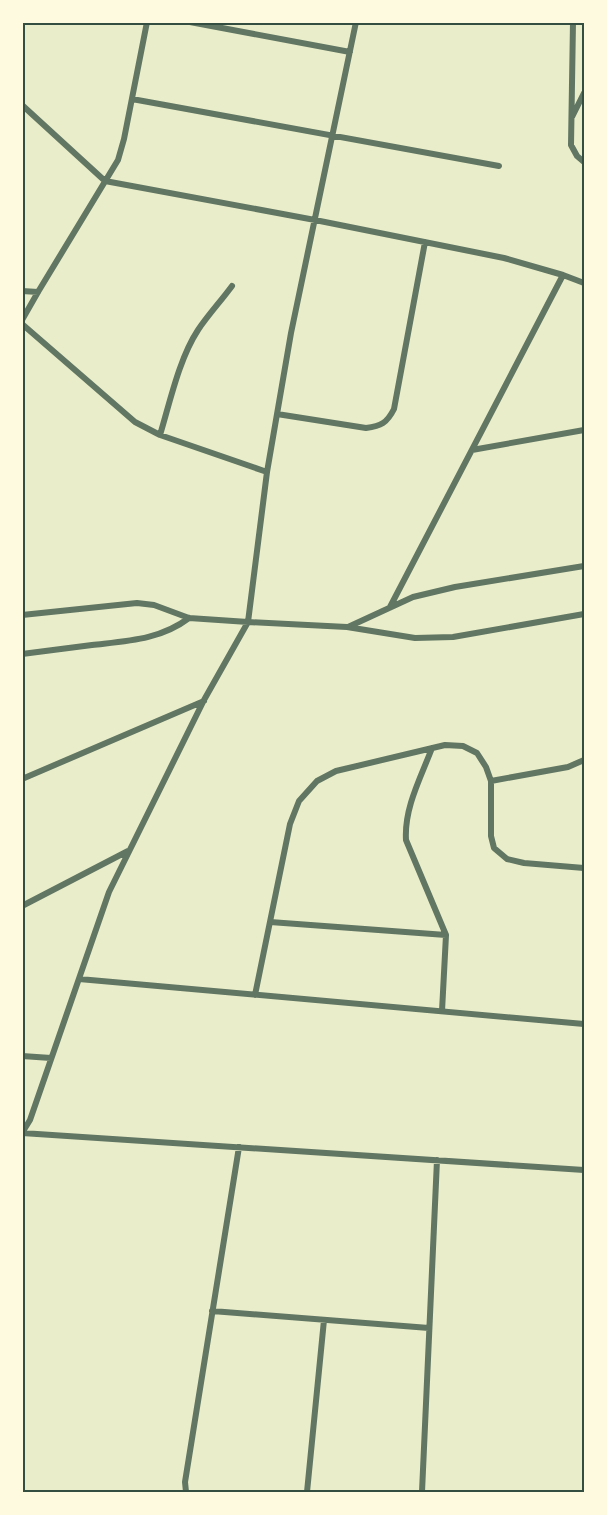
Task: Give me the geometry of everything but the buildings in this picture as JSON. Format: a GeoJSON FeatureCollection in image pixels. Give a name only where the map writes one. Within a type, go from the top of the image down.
{"type":"FeatureCollection","features":[{"type":"Feature","properties":{"kind":"street"},"geometry":{"type":"LineString","coordinates":[[147,22],[118,160],[22,322],[135,422],[160,435],[267,472]]}},
{"type":"Feature","properties":{"kind":"street"},"geometry":{"type":"LineString","coordinates":[[190,22],[350,52]]}},
{"type":"Feature","properties":{"kind":"street"},"geometry":{"type":"LineString","coordinates":[[356,22],[291,333],[267,472],[248,622],[204,700],[109,892],[30,1120],[23,1133],[585,1170]]}},
{"type":"Feature","properties":{"kind":"street"},"geometry":{"type":"LineString","coordinates":[[573,22],[571,145],[577,156],[585,162]]}},
{"type":"Feature","properties":{"kind":"street"},"geometry":{"type":"LineString","coordinates":[[571,119],[585,93]]}},
{"type":"Feature","properties":{"kind":"street"},"geometry":{"type":"LineString","coordinates":[[132,99],[499,166]]}},
{"type":"Feature","properties":{"kind":"street"},"geometry":{"type":"LineString","coordinates":[[22,105],[105,181],[504,258],[585,283]]}},
{"type":"Feature","properties":{"kind":"street"},"geometry":{"type":"LineString","coordinates":[[277,414],[366,428],[378,426],[388,420],[394,409],[425,242]]}},
{"type":"Feature","properties":{"kind":"street"},"geometry":{"type":"LineString","coordinates":[[390,607],[563,275]]}},
{"type":"Feature","properties":{"kind":"street"},"geometry":{"type":"LineString","coordinates":[[160,435],[178,372],[197,330],[232,286]]}},
{"type":"Feature","properties":{"kind":"street"},"geometry":{"type":"LineString","coordinates":[[22,291],[38,292]]}},
{"type":"Feature","properties":{"kind":"street"},"geometry":{"type":"LineString","coordinates":[[472,450],[585,430]]}},
{"type":"Feature","properties":{"kind":"street"},"geometry":{"type":"LineString","coordinates":[[347,627],[413,597],[455,587],[585,566]]}},
{"type":"Feature","properties":{"kind":"street"},"geometry":{"type":"LineString","coordinates":[[22,615],[137,603],[154,605],[189,618],[347,627],[415,638],[453,637],[585,614]]}},
{"type":"Feature","properties":{"kind":"street"},"geometry":{"type":"LineString","coordinates":[[22,654],[154,636],[176,628],[189,618]]}},
{"type":"Feature","properties":{"kind":"street"},"geometry":{"type":"LineString","coordinates":[[22,779],[204,700]]}},
{"type":"Feature","properties":{"kind":"street"},"geometry":{"type":"LineString","coordinates":[[255,995],[290,824],[299,801],[317,781],[336,771],[445,745],[464,746],[477,753],[491,781],[491,836],[494,848],[507,859],[524,863],[585,868]]}},
{"type":"Feature","properties":{"kind":"street"},"geometry":{"type":"LineString","coordinates":[[432,748],[408,810],[405,826],[406,840],[446,935],[442,1011]]}},
{"type":"Feature","properties":{"kind":"street"},"geometry":{"type":"LineString","coordinates":[[491,781],[568,767],[585,760]]}},
{"type":"Feature","properties":{"kind":"street"},"geometry":{"type":"LineString","coordinates":[[22,906],[130,850]]}},
{"type":"Feature","properties":{"kind":"street"},"geometry":{"type":"LineString","coordinates":[[270,922],[446,935]]}},
{"type":"Feature","properties":{"kind":"street"},"geometry":{"type":"LineString","coordinates":[[79,979],[585,1024]]}},
{"type":"Feature","properties":{"kind":"street"},"geometry":{"type":"LineString","coordinates":[[22,1056],[51,1058]]}},
{"type":"Feature","properties":{"kind":"street"},"geometry":{"type":"LineString","coordinates":[[186,1492],[185,1482],[239,1147]]}},
{"type":"Feature","properties":{"kind":"street"},"geometry":{"type":"LineString","coordinates":[[422,1492],[437,1160]]}},
{"type":"Feature","properties":{"kind":"street"},"geometry":{"type":"LineString","coordinates":[[212,1311],[429,1328]]}},
{"type":"Feature","properties":{"kind":"street"},"geometry":{"type":"LineString","coordinates":[[307,1492],[324,1320]]}}]}
